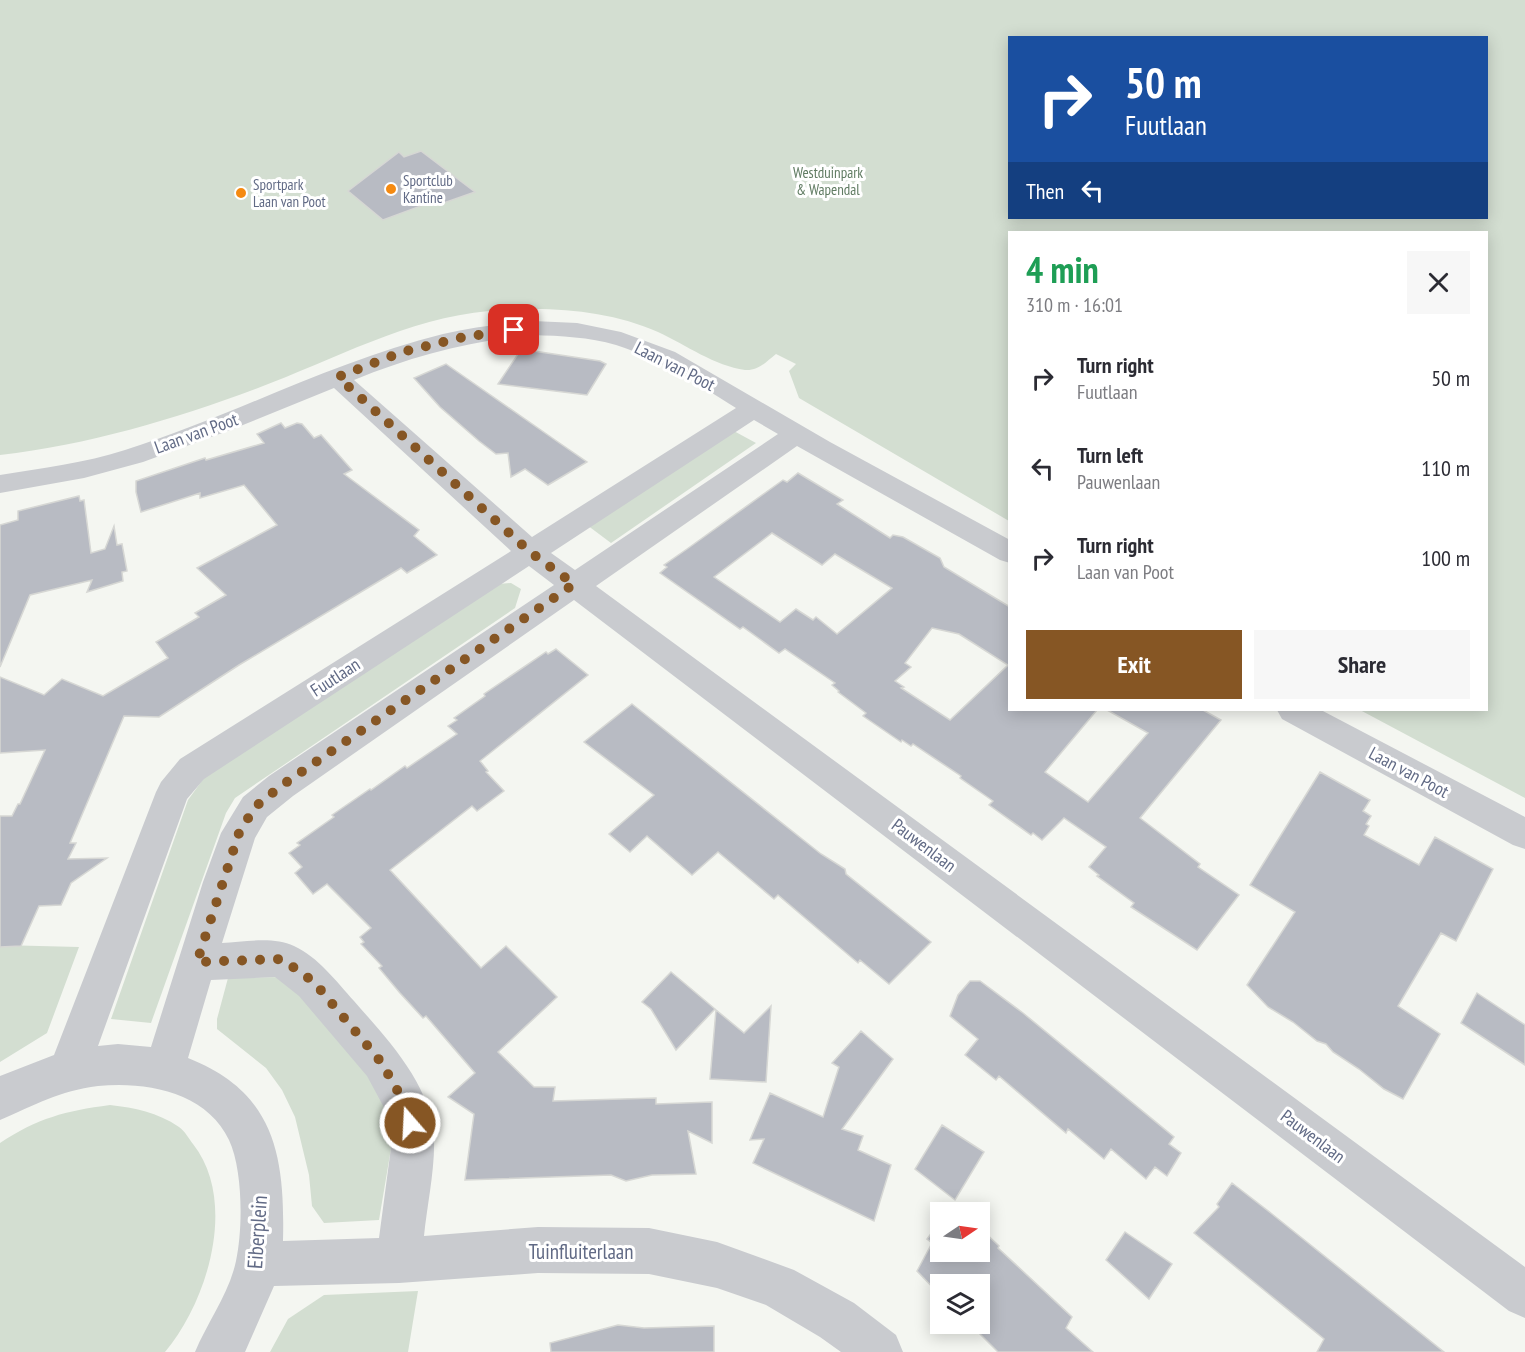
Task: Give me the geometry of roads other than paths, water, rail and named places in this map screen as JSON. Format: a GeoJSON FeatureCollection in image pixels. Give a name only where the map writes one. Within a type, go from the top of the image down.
{"type":"FeatureCollection","features":[{"type":"Feature","properties":{"kind":"street","name":"Laan van Poot"},"geometry":{"type":"LineString","coordinates":[[0,484],[131,457],[245,416],[402,352],[464,337],[514,330],[564,329],[618,339],[656,352],[795,434],[1008,552]]}},
{"type":"Feature","properties":{"kind":"street","name":"Pauwenlaan"},"geometry":{"type":"LineString","coordinates":[[338,377],[530,552],[1525,1295]]}},
{"type":"Feature","properties":{"kind":"street","name":"Fuutlaan"},"geometry":{"type":"LineString","coordinates":[[68,1071],[173,792],[192,770],[753,409]]}},
{"type":"Feature","properties":{"kind":"street"},"geometry":{"type":"LineString","coordinates":[[165,1068],[239,833],[255,807],[281,786],[795,434]]}},
{"type":"Feature","properties":{"kind":"street","name":"Laan van Poot"},"geometry":{"type":"LineString","coordinates":[[1295,711],[1525,834]]}},
{"type":"Feature","properties":{"kind":"street"},"geometry":{"type":"LineString","coordinates":[[197,962],[282,959],[314,982],[381,1062],[407,1107],[413,1140],[399,1260]]}},
{"type":"Feature","properties":{"kind":"street","name":"Eiberplein"},"geometry":{"type":"LineString","coordinates":[[0,1099],[68,1071],[118,1064],[165,1068],[206,1086],[239,1116],[255,1152],[263,1204],[258,1264],[233,1329],[219,1352]]}},
{"type":"Feature","properties":{"kind":"street","name":"Tuinfluiterlaan"},"geometry":{"type":"LineString","coordinates":[[258,1264],[399,1260],[538,1250],[649,1251],[717,1265],[778,1286],[837,1320],[879,1352]]}},
{"type":"Feature","properties":{"kind":"place","name":"Sportclub Kantine"},"geometry":{"type":"Point","coordinates":[391,189]}},
{"type":"Feature","properties":{"kind":"place","name":"Sportpark Laan van Poot"},"geometry":{"type":"Point","coordinates":[241,193]}},
{"type":"Feature","properties":{"kind":"park label","name":"Westduinpark & Wapendal"},"geometry":{"type":"Point","coordinates":[828,180]}}]}
